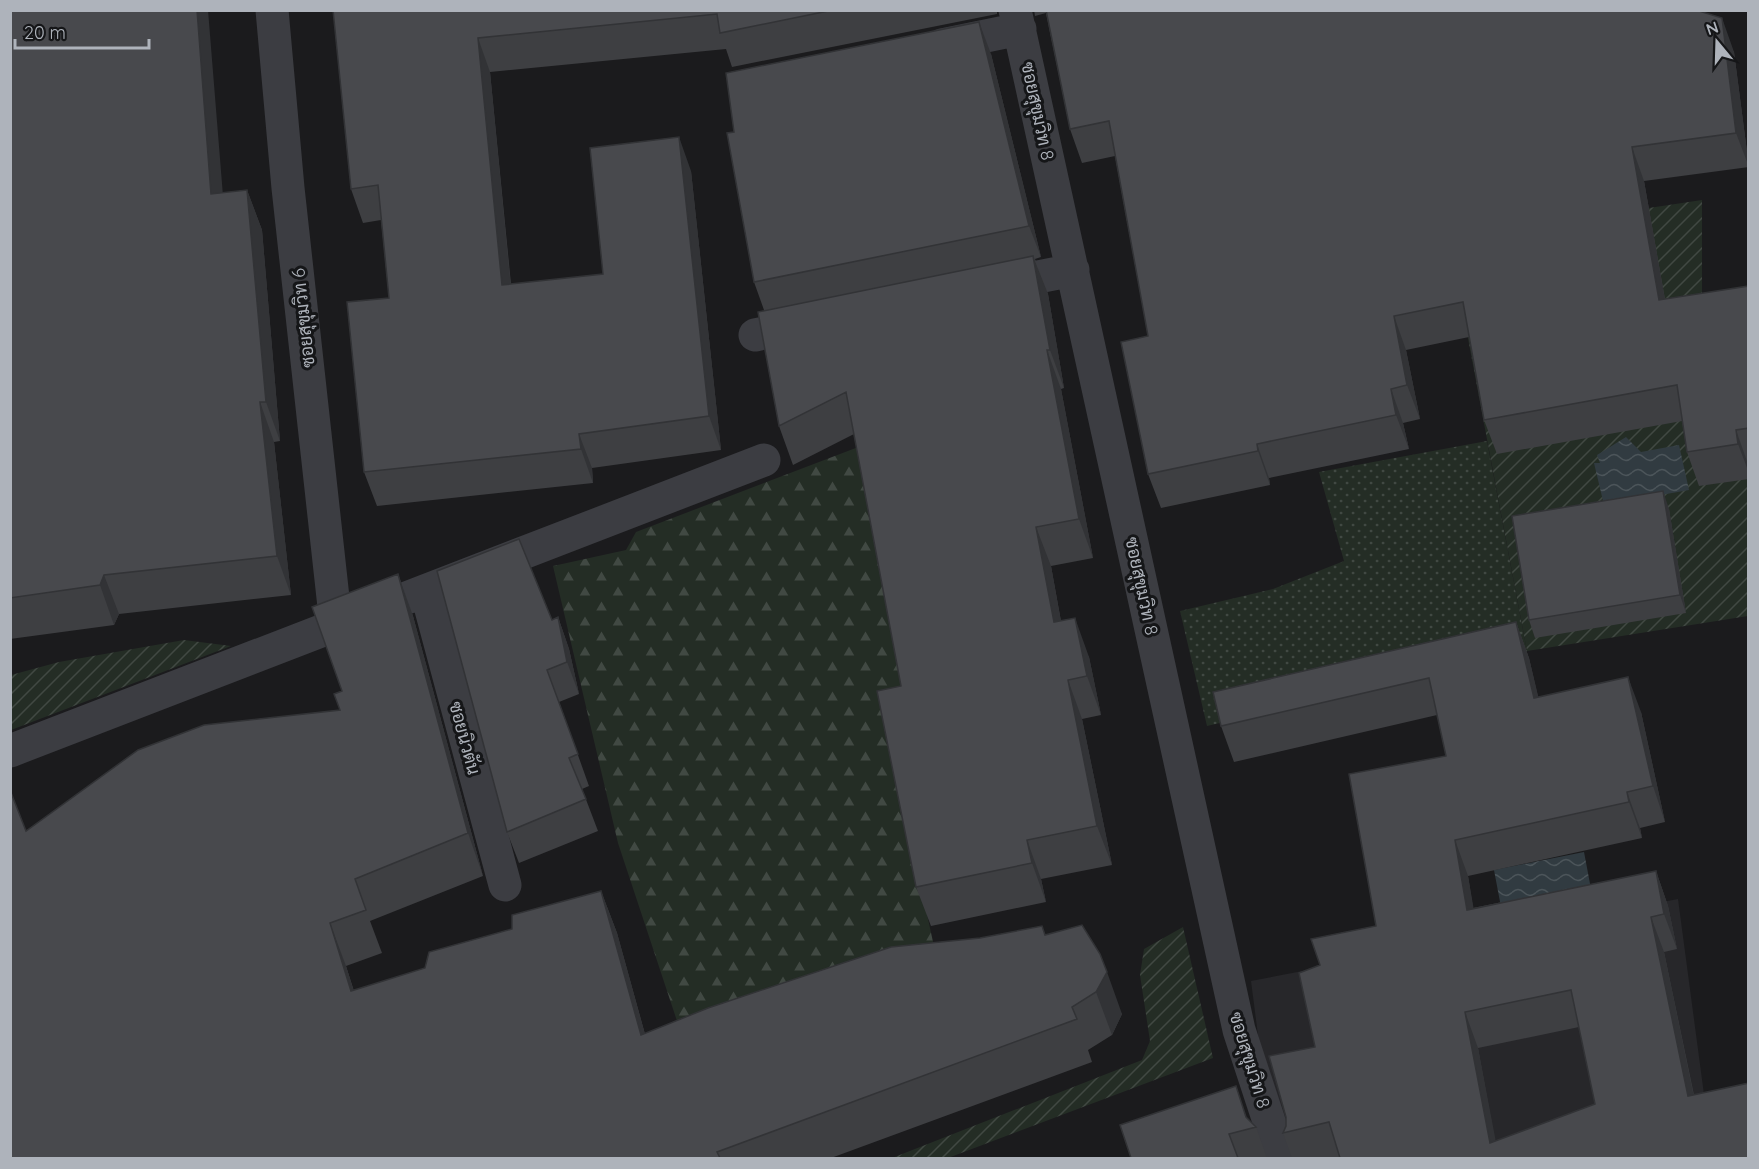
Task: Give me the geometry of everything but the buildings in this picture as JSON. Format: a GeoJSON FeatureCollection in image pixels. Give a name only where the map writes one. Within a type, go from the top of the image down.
{"type":"FeatureCollection","features":[{"type":"Feature","properties":{"kind":"street","name":"ซอยสุขุมวิท 6"},"geometry":{"type":"LineString","coordinates":[[272,10],[288,188],[336,625]]}},
{"type":"Feature","properties":{"kind":"street"},"geometry":{"type":"LineString","coordinates":[[915,50],[1017,20]]}},
{"type":"Feature","properties":{"kind":"street","name":"ซอยสุขุมวิท 8"},"geometry":{"type":"LineString","coordinates":[[1017,20],[1239,1030],[1281,1158]]}},
{"type":"Feature","properties":{"kind":"street"},"geometry":{"type":"LineString","coordinates":[[970,291],[1072,270]]}},
{"type":"Feature","properties":{"kind":"street"},"geometry":{"type":"LineString","coordinates":[[755,335],[834,319]]}},
{"type":"Feature","properties":{"kind":"street"},"geometry":{"type":"LineString","coordinates":[[10,751],[764,460]]}},
{"type":"Feature","properties":{"kind":"street","name":"ซอยนิวตัน"},"geometry":{"type":"LineString","coordinates":[[426,591],[505,885]]}},
{"type":"Feature","properties":{"kind":"shaded area"},"geometry":{"type":"Polygon","coordinates":[[[1678,899],[1707,1117],[1717,1158],[1292,1158],[1262,1066],[1251,981],[1678,899]]]}},
{"type":"Feature","properties":{"kind":"green space"},"geometry":{"type":"Polygon","coordinates":[[[1702,200],[1702,433],[1748,428],[1748,616],[1527,651],[1449,238],[1702,200]]]}},
{"type":"Feature","properties":{"kind":"green space"},"geometry":{"type":"Polygon","coordinates":[[[1487,441],[1527,651],[1207,726],[1180,611],[1273,589],[1344,561],[1319,472],[1487,441]]]}},
{"type":"Feature","properties":{"kind":"green space"},"geometry":{"type":"Polygon","coordinates":[[[861,446],[902,693],[882,708],[935,951],[679,1027],[618,843],[553,566],[626,550],[636,532],[861,446]]]}},
{"type":"Feature","properties":{"kind":"green space"},"geometry":{"type":"Polygon","coordinates":[[[184,640],[231,646],[11,730],[11,675],[59,662],[184,640]]]}},
{"type":"Feature","properties":{"kind":"green space"},"geometry":{"type":"Polygon","coordinates":[[[1183,927],[1213,1058],[948,1158],[892,1158],[1142,1060],[1150,1041],[1140,975],[1144,949],[1183,927]]]}},
{"type":"Feature","properties":{"kind":"water"},"geometry":{"type":"Polygon","coordinates":[[[1626,437],[1641,452],[1679,445],[1689,490],[1604,505],[1594,463],[1600,463],[1597,455],[1626,437]]]}},
{"type":"Feature","properties":{"kind":"water"},"geometry":{"type":"Polygon","coordinates":[[[1584,852],[1591,889],[1501,907],[1494,870],[1584,852]]]}}]}
